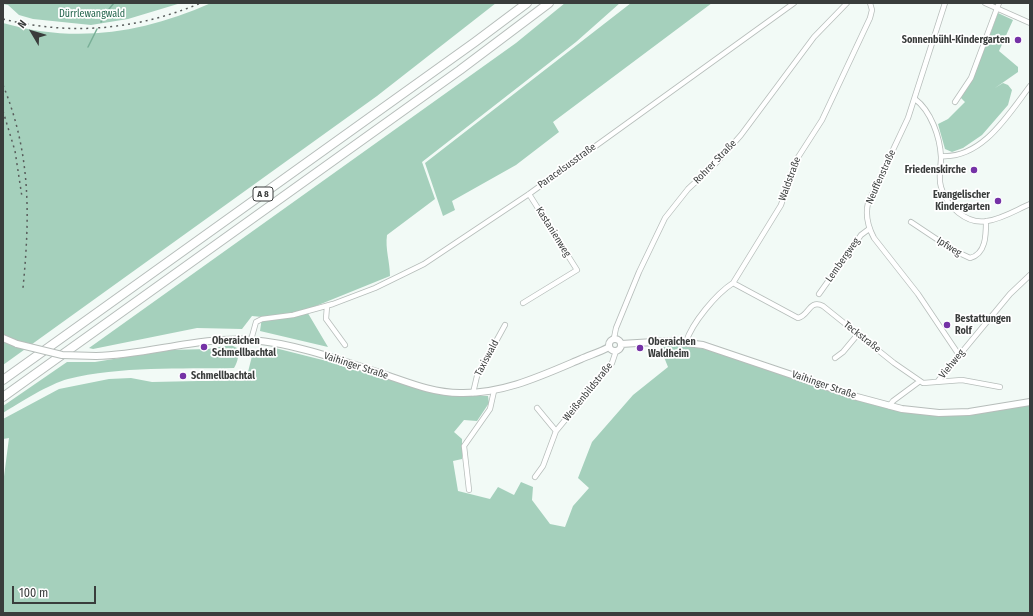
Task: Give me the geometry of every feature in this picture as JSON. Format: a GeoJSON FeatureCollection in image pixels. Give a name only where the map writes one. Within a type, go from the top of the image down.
{"type":"FeatureCollection","features":[{"type":"Feature","properties":{"kind":"highway","name":"A 8"},"geometry":{"type":"LineString","coordinates":[[3,380],[475,42],[527,3]]}},
{"type":"Feature","properties":{"kind":"highway","name":"A 8"},"geometry":{"type":"LineString","coordinates":[[3,397],[460,70],[549,3]]}},
{"type":"Feature","properties":{"kind":"main road","name":"Vaihinger Straße"},"geometry":{"type":"LineString","coordinates":[[3,338],[17,344],[62,355],[96,356],[134,352],[203,340],[251,340],[306,350],[426,388],[454,393],[494,391],[523,383],[609,347]]}},
{"type":"Feature","properties":{"kind":"main road"},"geometry":{"type":"LineString","coordinates":[[614,338],[620,341],[621,344],[620,348],[616,351],[611,350],[609,347],[609,341],[614,338]]}},
{"type":"Feature","properties":{"kind":"main road","name":"Vaihinger Straße"},"geometry":{"type":"LineString","coordinates":[[621,344],[647,341],[686,342],[705,346],[889,406],[925,412],[969,412],[1029,403]]}},
{"type":"Feature","properties":{"kind":"street","name":"Paracelsusstraße"},"geometry":{"type":"LineString","coordinates":[[251,340],[256,322],[262,319],[327,306],[375,288],[424,264],[529,194],[719,58],[766,21],[794,3]]}},
{"type":"Feature","properties":{"kind":"street","name":"Rohrer Straße"},"geometry":{"type":"LineString","coordinates":[[614,338],[616,328],[665,218],[688,189],[741,135],[814,37],[847,3]]}},
{"type":"Feature","properties":{"kind":"street","name":"Waldstraße"},"geometry":{"type":"LineString","coordinates":[[686,342],[692,329],[707,308],[725,288],[733,283],[781,205],[795,162],[822,120],[870,18],[872,10],[870,3]]}},
{"type":"Feature","properties":{"kind":"street","name":"Neuffenstraße"},"geometry":{"type":"LineString","coordinates":[[945,3],[915,99],[905,126],[868,203],[867,218],[869,229],[874,238],[918,294],[959,355]]}},
{"type":"Feature","properties":{"kind":"street"},"geometry":{"type":"LineString","coordinates":[[985,3],[1030,23]]}},
{"type":"Feature","properties":{"kind":"street"},"geometry":{"type":"LineString","coordinates":[[955,102],[971,78],[999,3]]}},
{"type":"Feature","properties":{"kind":"street"},"geometry":{"type":"LineString","coordinates":[[941,156],[957,156],[982,143],[1013,109],[1030,86]]}},
{"type":"Feature","properties":{"kind":"street"},"geometry":{"type":"LineString","coordinates":[[915,99],[928,114],[938,138],[941,156],[940,183],[949,203],[962,215],[977,221],[986,221],[1030,204]]}},
{"type":"Feature","properties":{"kind":"street","name":"Kastanienweg"},"geometry":{"type":"LineString","coordinates":[[523,303],[577,270],[529,194]]}},
{"type":"Feature","properties":{"kind":"street","name":"Ipfweg"},"geometry":{"type":"LineString","coordinates":[[912,222],[953,250],[970,258],[977,255],[984,243],[986,221]]}},
{"type":"Feature","properties":{"kind":"street","name":"Lembergweg"},"geometry":{"type":"LineString","coordinates":[[819,294],[861,235],[869,229]]}},
{"type":"Feature","properties":{"kind":"street","name":"Viehweg"},"geometry":{"type":"LineString","coordinates":[[938,381],[1010,294],[1030,275]]}},
{"type":"Feature","properties":{"kind":"street","name":"Teckstraße"},"geometry":{"type":"LineString","coordinates":[[733,283],[798,318],[803,316],[813,305],[818,304],[920,381]]}},
{"type":"Feature","properties":{"kind":"street"},"geometry":{"type":"LineString","coordinates":[[327,306],[326,319],[345,345]]}},
{"type":"Feature","properties":{"kind":"street","name":"Taxiswald"},"geometry":{"type":"LineString","coordinates":[[473,393],[477,376],[505,325]]}},
{"type":"Feature","properties":{"kind":"street"},"geometry":{"type":"LineString","coordinates":[[835,358],[843,352],[858,334]]}},
{"type":"Feature","properties":{"kind":"street","name":"Weißenbildstraße"},"geometry":{"type":"LineString","coordinates":[[535,477],[543,466],[556,430],[612,363],[616,351]]}},
{"type":"Feature","properties":{"kind":"street"},"geometry":{"type":"LineString","coordinates":[[889,406],[893,401],[920,381],[931,383],[938,381],[962,380],[1000,387]]}},
{"type":"Feature","properties":{"kind":"street"},"geometry":{"type":"LineString","coordinates":[[470,490],[464,446],[490,409],[494,391]]}},
{"type":"Feature","properties":{"kind":"street","name":"Weißenbildstraße"},"geometry":{"type":"LineString","coordinates":[[537,408],[556,430]]}},
{"type":"Feature","properties":{"kind":"green space","name":"Dürrlewangwald"},"geometry":{"type":"Polygon","coordinates":[[[181,3],[128,19],[91,25],[33,19],[19,15],[8,5],[3,4],[181,3]]]}},
{"type":"Feature","properties":{"kind":"green space"},"geometry":{"type":"Polygon","coordinates":[[[211,3],[496,3],[377,96],[3,365],[3,23],[57,33],[83,34],[109,32],[160,22],[211,3]]]}},
{"type":"Feature","properties":{"kind":"green space"},"geometry":{"type":"Polygon","coordinates":[[[565,3],[620,3],[576,42],[422,162],[435,199],[387,235],[390,276],[306,310],[328,347],[260,331],[262,317],[252,316],[242,329],[197,328],[93,349],[89,348],[516,43],[565,3]]]}},
{"type":"Feature","properties":{"kind":"green space"},"geometry":{"type":"Polygon","coordinates":[[[631,3],[712,3],[553,122],[559,132],[516,165],[452,201],[455,210],[443,216],[425,163],[631,3]]]}},
{"type":"Feature","properties":{"kind":"green space"},"geometry":{"type":"Polygon","coordinates":[[[998,13],[1013,20],[999,51],[1018,67],[1018,72],[995,88],[1003,83],[1008,85],[1012,90],[1008,105],[982,135],[963,148],[952,152],[945,149],[938,124],[948,119],[965,102],[960,97],[977,67],[998,13]]]}},
{"type":"Feature","properties":{"kind":"green space"},"geometry":{"type":"Polygon","coordinates":[[[231,345],[237,348],[238,351],[238,358],[234,368],[129,370],[88,375],[60,381],[3,413],[3,406],[67,362],[95,362],[169,350],[208,349],[231,345]]]}},
{"type":"Feature","properties":{"kind":"green space"},"geometry":{"type":"Polygon","coordinates":[[[678,345],[698,347],[892,408],[926,415],[1030,405],[1030,613],[3,613],[3,484],[9,438],[3,439],[3,419],[59,389],[109,379],[131,378],[152,382],[246,380],[252,356],[275,348],[390,377],[427,390],[461,396],[488,396],[489,403],[477,421],[464,420],[454,432],[462,439],[462,459],[453,461],[458,491],[490,499],[498,487],[514,495],[521,482],[533,487],[532,500],[550,524],[565,527],[573,506],[589,488],[578,478],[592,442],[633,395],[668,367],[660,347],[678,345]]]}},
{"type":"Feature","properties":{"kind":"waterway"},"geometry":{"type":"LineString","coordinates":[[109,9],[114,3]]}},
{"type":"Feature","properties":{"kind":"waterway"},"geometry":{"type":"LineString","coordinates":[[101,22],[107,12]]}},
{"type":"Feature","properties":{"kind":"waterway"},"geometry":{"type":"LineString","coordinates":[[88,47],[97,29]]}},
{"type":"Feature","properties":{"kind":"railway"},"geometry":{"type":"LineString","coordinates":[[3,19],[53,27],[78,29],[103,28],[152,19],[201,3]]}},
{"type":"Feature","properties":{"kind":"railway"},"geometry":{"type":"LineString","coordinates":[[3,85],[19,136],[26,185],[27,235],[23,288]]}},
{"type":"Feature","properties":{"kind":"railway"},"geometry":{"type":"LineString","coordinates":[[3,111],[15,151],[22,197]]}},
{"type":"Feature","properties":{"kind":"place","name":"Sonnenbühl-Kindergarten"},"geometry":{"type":"Point","coordinates":[1018,40]}},
{"type":"Feature","properties":{"kind":"place","name":"Friedenskirche"},"geometry":{"type":"Point","coordinates":[974,170]}},
{"type":"Feature","properties":{"kind":"place","name":"Evangelischer Kindergarten"},"geometry":{"type":"Point","coordinates":[998,201]}},
{"type":"Feature","properties":{"kind":"place","name":"Bestattungen Rolf"},"geometry":{"type":"Point","coordinates":[947,325]}},
{"type":"Feature","properties":{"kind":"place","name":"Oberaichen Schmellbachtal"},"geometry":{"type":"Point","coordinates":[204,347]}},
{"type":"Feature","properties":{"kind":"place","name":"Oberaichen Waldheim"},"geometry":{"type":"Point","coordinates":[640,348]}},
{"type":"Feature","properties":{"kind":"place","name":"Schmellbachtal"},"geometry":{"type":"Point","coordinates":[183,376]}}]}
